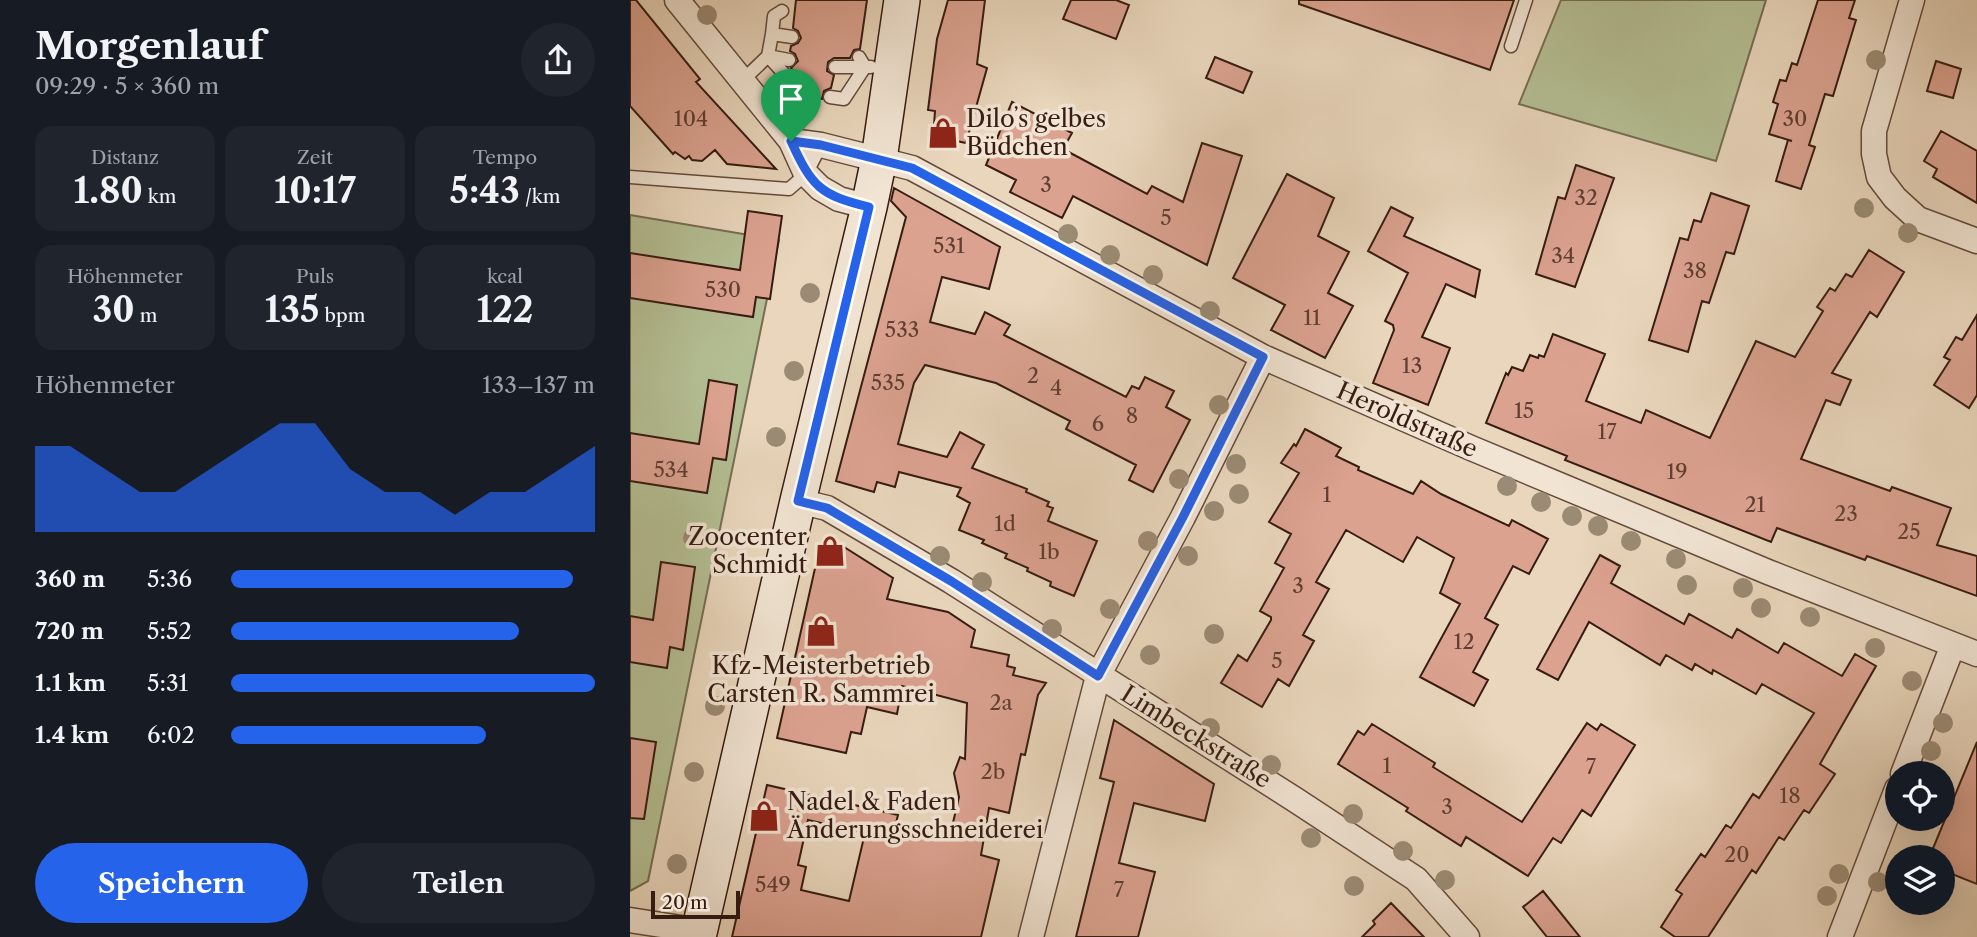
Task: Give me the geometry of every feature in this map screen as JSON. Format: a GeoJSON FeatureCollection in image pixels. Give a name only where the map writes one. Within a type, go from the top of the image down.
{"type":"FeatureCollection","features":[{"type":"Feature","properties":{"kind":"main road"},"geometry":{"type":"LineString","coordinates":[[699,934],[879,159],[872,64],[902,0]]}},
{"type":"Feature","properties":{"kind":"street"},"geometry":{"type":"LineString","coordinates":[[677,0],[791,141],[806,174],[820,188],[839,199],[869,207]]}},
{"type":"Feature","properties":{"kind":"street"},"geometry":{"type":"LineString","coordinates":[[1912,0],[1874,131],[1874,154],[1879,177],[1895,198],[1918,219],[1977,241]]}},
{"type":"Feature","properties":{"kind":"street","name":"Heroldstraße"},"geometry":{"type":"LineString","coordinates":[[791,141],[821,145],[912,168],[1263,357],[1483,454],[1977,654]]}},
{"type":"Feature","properties":{"kind":"street"},"geometry":{"type":"LineString","coordinates":[[1031,937],[1098,676],[1183,517],[1263,357]]}},
{"type":"Feature","properties":{"kind":"street","name":"Limbeckstraße"},"geometry":{"type":"LineString","coordinates":[[798,501],[827,508],[951,581],[1294,799],[1416,879],[1466,937]]}},
{"type":"Feature","properties":{"kind":"street"},"geometry":{"type":"LineString","coordinates":[[1908,761],[1953,645]]}},
{"type":"Feature","properties":{"kind":"street"},"geometry":{"type":"LineString","coordinates":[[1840,937],[1885,820]]}},
{"type":"Feature","properties":{"kind":"street"},"geometry":{"type":"LineString","coordinates":[[630,920],[699,934]]}},
{"type":"Feature","properties":{"kind":"lane"},"geometry":{"type":"LineString","coordinates":[[1511,46],[1527,0]]}},
{"type":"Feature","properties":{"kind":"lane"},"geometry":{"type":"LineString","coordinates":[[742,81],[768,56],[774,16],[782,11]]}},
{"type":"Feature","properties":{"kind":"lane"},"geometry":{"type":"LineString","coordinates":[[772,34],[792,37]]}},
{"type":"Feature","properties":{"kind":"lane"},"geometry":{"type":"LineString","coordinates":[[768,56],[789,60]]}},
{"type":"Feature","properties":{"kind":"lane"},"geometry":{"type":"LineString","coordinates":[[768,56],[787,77]]}},
{"type":"Feature","properties":{"kind":"lane"},"geometry":{"type":"LineString","coordinates":[[835,67],[872,64]]}},
{"type":"Feature","properties":{"kind":"lane"},"geometry":{"type":"LineString","coordinates":[[830,97],[844,99],[872,64]]}},
{"type":"Feature","properties":{"kind":"lane"},"geometry":{"type":"LineString","coordinates":[[630,177],[789,189],[806,174],[821,145]]}},
{"type":"Feature","properties":{"kind":"green space"},"geometry":{"type":"Polygon","coordinates":[[[1561,0],[1766,0],[1716,161],[1519,104],[1561,0]]]}},
{"type":"Feature","properties":{"kind":"green space"},"geometry":{"type":"Polygon","coordinates":[[[630,215],[779,240],[648,881],[630,891],[630,215]]]}},
{"type":"Feature","properties":{"kind":"building"},"geometry":{"type":"Polygon","coordinates":[[[630,0],[636,0],[700,79],[696,82],[776,169],[727,164],[715,150],[702,161],[692,160],[689,156],[685,159],[675,152],[673,154],[630,106],[630,0]]]}},
{"type":"Feature","properties":{"kind":"building"},"geometry":{"type":"Polygon","coordinates":[[[796,0],[867,0],[860,49],[854,50],[850,58],[834,58],[828,62],[827,71],[834,75],[831,88],[824,91],[822,99],[794,95],[786,87],[795,80],[791,68],[798,61],[790,51],[791,46],[801,38],[793,28],[796,0]]]}},
{"type":"Feature","properties":{"kind":"building"},"geometry":{"type":"Polygon","coordinates":[[[948,0],[985,0],[977,64],[987,68],[966,143],[938,137],[940,127],[934,125],[935,111],[928,110],[937,39],[948,0]]]}},
{"type":"Feature","properties":{"kind":"building"},"geometry":{"type":"Polygon","coordinates":[[[1071,0],[1116,0],[1129,5],[1116,39],[1063,19],[1071,0]]]}},
{"type":"Feature","properties":{"kind":"building"},"geometry":{"type":"Polygon","coordinates":[[[1299,0],[1514,0],[1490,70],[1299,4],[1299,0]]]}},
{"type":"Feature","properties":{"kind":"building"},"geometry":{"type":"Polygon","coordinates":[[[1818,0],[1855,0],[1849,18],[1856,20],[1833,96],[1825,94],[1809,145],[1815,147],[1801,189],[1776,181],[1788,140],[1792,141],[1769,134],[1778,104],[1773,102],[1780,80],[1786,81],[1792,63],[1797,65],[1818,0]]]}},
{"type":"Feature","properties":{"kind":"building"},"geometry":{"type":"Polygon","coordinates":[[[1215,57],[1252,72],[1243,93],[1206,78],[1215,57]]]}},
{"type":"Feature","properties":{"kind":"building"},"geometry":{"type":"Polygon","coordinates":[[[1936,61],[1961,69],[1953,98],[1927,91],[1936,61]]]}},
{"type":"Feature","properties":{"kind":"building"},"geometry":{"type":"Polygon","coordinates":[[[1012,102],[1072,133],[1063,149],[1147,194],[1152,186],[1183,202],[1202,143],[1242,156],[1207,265],[1073,196],[1062,218],[1010,192],[1016,180],[986,165],[1012,102]]]}},
{"type":"Feature","properties":{"kind":"building"},"geometry":{"type":"Polygon","coordinates":[[[1941,131],[1977,151],[1977,203],[1933,177],[1937,169],[1924,161],[1941,131]]]}},
{"type":"Feature","properties":{"kind":"building"},"geometry":{"type":"Polygon","coordinates":[[[1576,165],[1614,178],[1575,287],[1536,274],[1558,197],[1565,199],[1576,165]]]}},
{"type":"Feature","properties":{"kind":"building"},"geometry":{"type":"Polygon","coordinates":[[[1287,174],[1334,198],[1318,236],[1349,252],[1328,293],[1353,306],[1325,358],[1271,330],[1285,305],[1233,278],[1287,174]]]}},
{"type":"Feature","properties":{"kind":"building"},"geometry":{"type":"Polygon","coordinates":[[[894,188],[1000,247],[989,289],[942,277],[930,322],[975,334],[985,312],[1010,325],[1004,335],[1126,397],[1132,386],[1139,389],[1145,377],[1174,391],[1166,407],[1190,420],[1153,492],[1129,480],[1136,465],[1066,429],[1070,421],[996,383],[925,365],[914,383],[898,444],[947,457],[960,432],[984,445],[972,468],[1027,489],[1026,492],[1049,502],[1047,506],[1053,508],[1048,521],[1097,541],[1074,596],[1050,586],[1051,582],[1005,558],[1007,554],[982,543],[984,540],[959,530],[970,503],[957,496],[961,488],[899,472],[895,487],[877,482],[874,492],[836,481],[906,217],[891,201],[894,188]]]}},
{"type":"Feature","properties":{"kind":"building"},"geometry":{"type":"Polygon","coordinates":[[[1711,193],[1749,206],[1734,254],[1726,252],[1709,303],[1702,301],[1688,352],[1649,340],[1680,238],[1688,240],[1694,220],[1701,222],[1711,193]]]}},
{"type":"Feature","properties":{"kind":"building"},"geometry":{"type":"Polygon","coordinates":[[[1391,207],[1413,218],[1404,236],[1480,270],[1475,297],[1446,284],[1422,337],[1450,348],[1428,405],[1373,383],[1394,330],[1393,325],[1385,321],[1408,273],[1368,251],[1391,207]]]}},
{"type":"Feature","properties":{"kind":"building"},"geometry":{"type":"Polygon","coordinates":[[[748,211],[782,216],[770,299],[756,297],[753,317],[630,298],[630,253],[740,270],[748,211]]]}},
{"type":"Feature","properties":{"kind":"building"},"geometry":{"type":"Polygon","coordinates":[[[1869,250],[1904,272],[1877,317],[1870,312],[1832,373],[1851,380],[1840,405],[1826,400],[1801,459],[1890,491],[1892,487],[1951,508],[1937,545],[1977,556],[1977,596],[1867,556],[1865,560],[1777,528],[1771,542],[1565,460],[1567,456],[1486,423],[1506,373],[1508,375],[1512,367],[1523,371],[1530,355],[1544,357],[1553,334],[1605,354],[1586,401],[1641,423],[1646,410],[1710,438],[1756,341],[1795,357],[1823,311],[1817,307],[1830,288],[1835,291],[1846,274],[1852,277],[1869,250]]]}},
{"type":"Feature","properties":{"kind":"building"},"geometry":{"type":"Polygon","coordinates":[[[1977,315],[1977,395],[1969,408],[1934,385],[1950,360],[1944,357],[1956,337],[1962,340],[1977,315]]]}},
{"type":"Feature","properties":{"kind":"building"},"geometry":{"type":"Polygon","coordinates":[[[709,380],[737,385],[726,460],[713,458],[707,493],[630,481],[630,433],[699,444],[709,380]]]}},
{"type":"Feature","properties":{"kind":"building"},"geometry":{"type":"Polygon","coordinates":[[[1305,429],[1341,448],[1336,456],[1359,467],[1358,470],[1413,494],[1421,481],[1441,494],[1509,526],[1512,520],[1548,539],[1529,574],[1513,566],[1485,618],[1498,625],[1473,672],[1488,680],[1474,706],[1420,677],[1460,604],[1440,593],[1454,558],[1417,537],[1403,562],[1346,530],[1316,582],[1329,589],[1303,635],[1314,641],[1289,686],[1278,679],[1262,707],[1221,683],[1238,655],[1247,661],[1271,620],[1271,617],[1260,611],[1284,568],[1275,563],[1291,534],[1269,522],[1299,473],[1281,463],[1294,444],[1296,446],[1305,429]]]}},
{"type":"Feature","properties":{"kind":"building"},"geometry":{"type":"Polygon","coordinates":[[[833,540],[893,578],[887,599],[948,612],[975,630],[971,647],[1009,655],[1007,666],[1015,668],[1013,675],[1046,683],[1038,695],[1025,755],[1021,754],[1009,813],[989,808],[981,855],[999,860],[981,937],[732,937],[767,785],[898,815],[895,827],[944,837],[947,826],[952,827],[959,797],[954,773],[960,757],[965,759],[967,703],[902,686],[897,714],[867,707],[861,734],[851,732],[846,753],[777,738],[820,546],[833,540]],[[808,820],[798,865],[806,867],[801,890],[849,901],[865,833],[808,820]]]}},
{"type":"Feature","properties":{"kind":"building"},"geometry":{"type":"Polygon","coordinates":[[[1600,555],[1620,566],[1611,583],[1684,624],[1689,614],[1732,638],[1737,629],[1778,653],[1784,643],[1842,676],[1855,654],[1876,666],[1820,764],[1835,774],[1809,813],[1804,810],[1784,840],[1779,837],[1756,873],[1752,870],[1708,937],[1675,937],[1661,927],[1682,894],[1676,890],[1701,854],[1705,857],[1726,825],[1731,828],[1753,794],[1759,798],[1814,713],[1762,684],[1756,694],[1713,670],[1712,674],[1695,664],[1692,670],[1666,655],[1660,665],[1589,622],[1558,680],[1537,669],[1600,555]]]}},
{"type":"Feature","properties":{"kind":"building"},"geometry":{"type":"Polygon","coordinates":[[[661,562],[695,567],[683,650],[670,647],[667,668],[630,662],[630,616],[653,620],[661,562]]]}},
{"type":"Feature","properties":{"kind":"building"},"geometry":{"type":"Polygon","coordinates":[[[1114,720],[1214,784],[1205,821],[1134,803],[1119,863],[1155,872],[1138,937],[1076,937],[1114,782],[1100,778],[1114,720]]]}},
{"type":"Feature","properties":{"kind":"building"},"geometry":{"type":"Polygon","coordinates":[[[1587,723],[1597,730],[1601,724],[1635,745],[1591,816],[1582,810],[1561,843],[1553,838],[1528,876],[1466,837],[1461,846],[1406,811],[1408,808],[1338,764],[1358,731],[1364,735],[1372,724],[1435,763],[1433,767],[1522,822],[1587,723]]]}},
{"type":"Feature","properties":{"kind":"building"},"geometry":{"type":"Polygon","coordinates":[[[630,738],[656,742],[644,819],[630,818],[630,738]]]}},
{"type":"Feature","properties":{"kind":"building"},"geometry":{"type":"Polygon","coordinates":[[[1977,742],[1977,884],[1955,875],[1955,845],[1934,845],[1940,831],[1955,831],[1955,795],[1977,742]]]}},
{"type":"Feature","properties":{"kind":"building"},"geometry":{"type":"Polygon","coordinates":[[[1543,891],[1580,937],[1547,937],[1523,907],[1543,891]]]}},
{"type":"Feature","properties":{"kind":"building"},"geometry":{"type":"Polygon","coordinates":[[[1391,903],[1424,937],[1362,937],[1391,903]]]}},
{"type":"Feature","properties":{"kind":"place","name":"Diloʼs gelbes Büdchen"},"geometry":{"type":"Point","coordinates":[943,133]}},
{"type":"Feature","properties":{"kind":"place","name":"Zoocenter Schmidt"},"geometry":{"type":"Point","coordinates":[830,551]}},
{"type":"Feature","properties":{"kind":"place","name":"Kfz-Meisterbetrieb Carsten R. Sammrei"},"geometry":{"type":"Point","coordinates":[821,631]}},
{"type":"Feature","properties":{"kind":"place","name":"Nadel & Faden Änderungsschneiderei"},"geometry":{"type":"Point","coordinates":[764,816]}},
{"type":"Feature","properties":{"kind":"route"},"geometry":{"type":"LineString","coordinates":[[791,141],[821,145],[912,168],[1263,357],[1183,517],[1098,676],[951,581],[827,508],[798,501],[869,207],[839,199],[820,188],[806,174],[791,141]]}}]}
